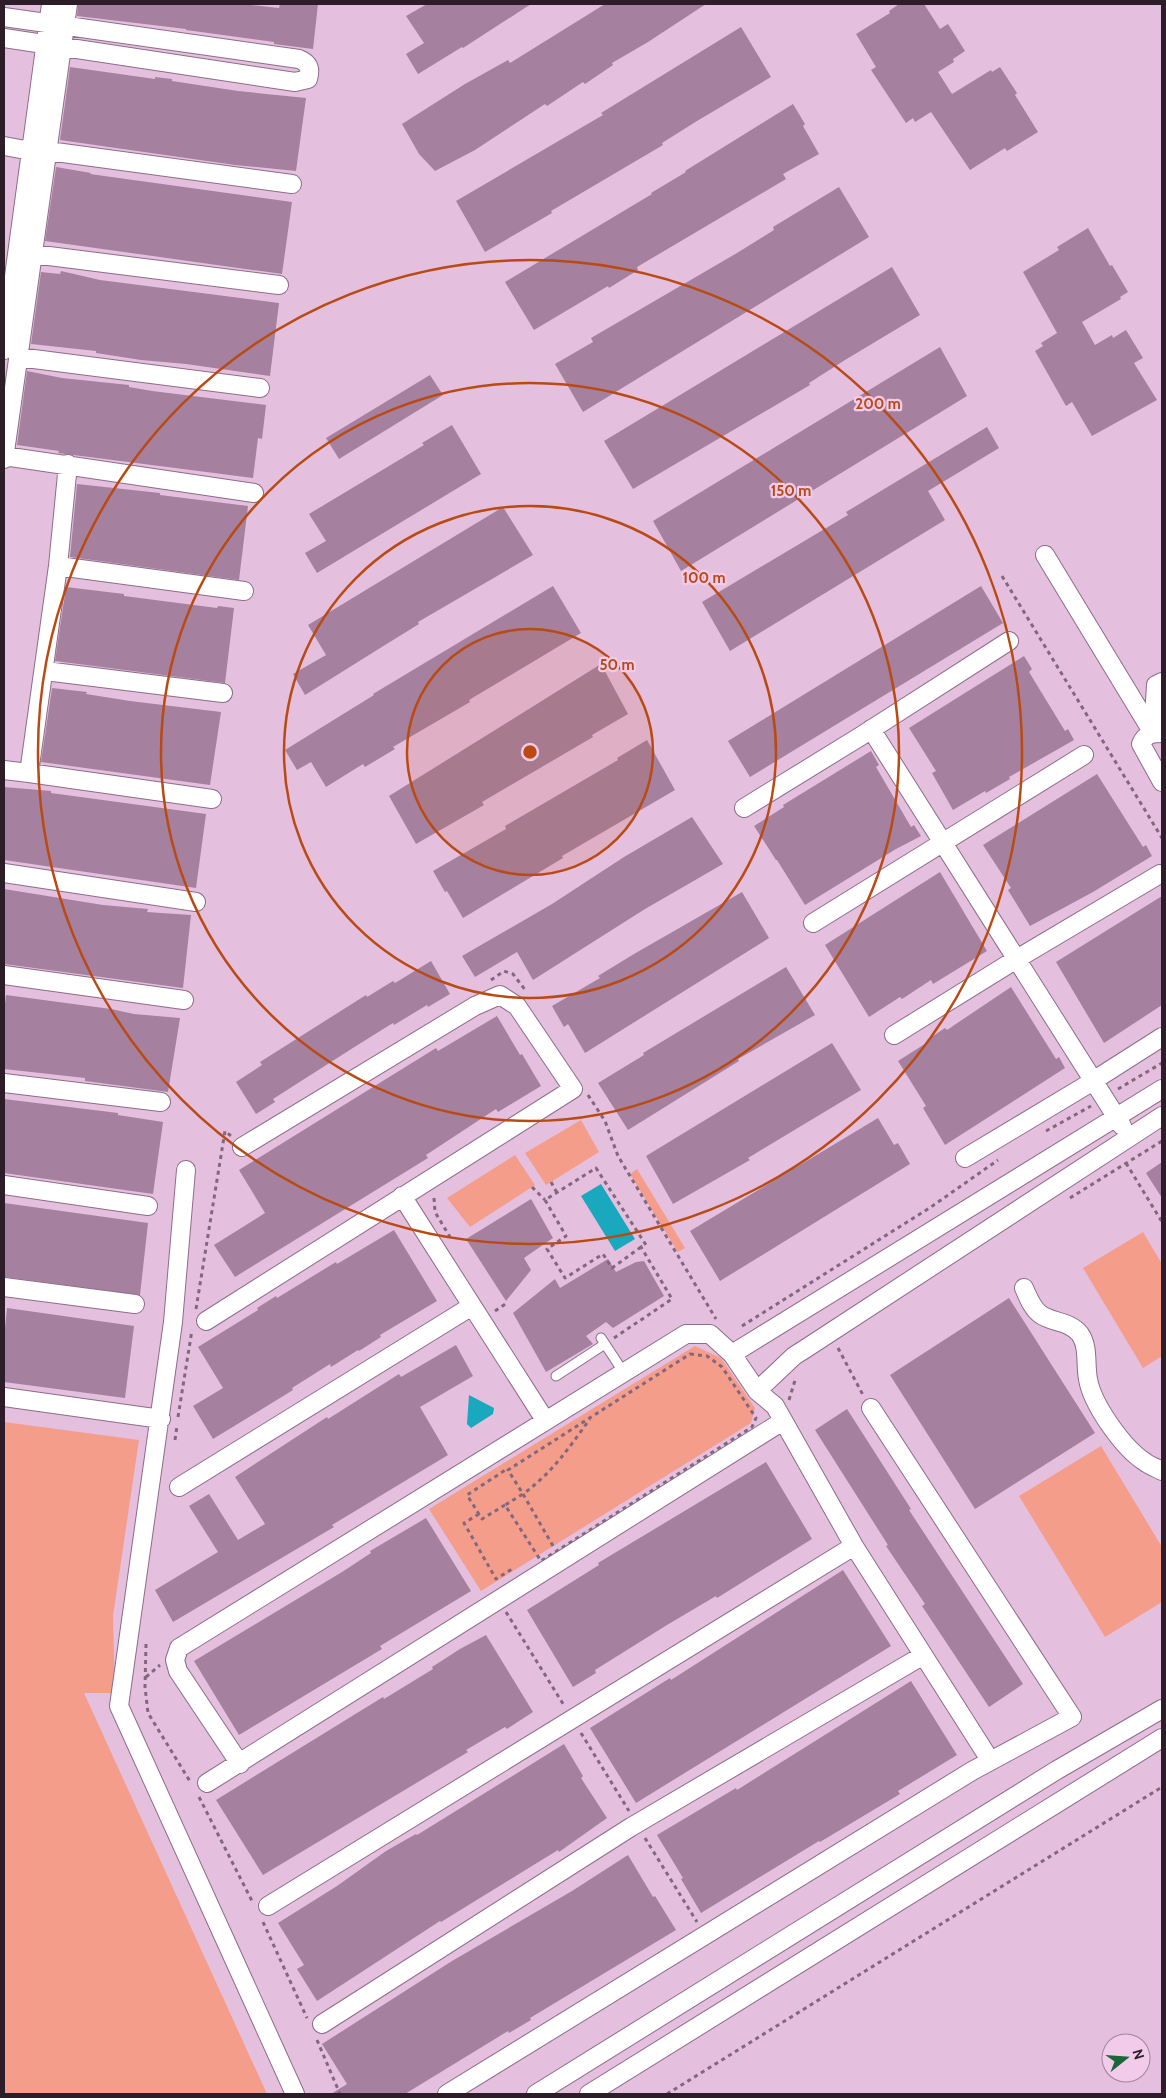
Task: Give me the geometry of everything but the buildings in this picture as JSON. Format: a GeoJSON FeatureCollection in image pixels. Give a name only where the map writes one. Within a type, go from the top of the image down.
{"type":"FeatureCollection","features":[{"type":"Feature","properties":{"kind":"street"},"geometry":{"type":"LineString","coordinates":[[51,4],[56,24],[54,45],[11,353],[4,457],[68,464],[254,492]]}},
{"type":"Feature","properties":{"kind":"street"},"geometry":{"type":"LineString","coordinates":[[56,24],[68,4]]}},
{"type":"Feature","properties":{"kind":"street"},"geometry":{"type":"LineString","coordinates":[[4,17],[299,59],[305,61],[309,66],[310,73],[308,79],[295,82],[4,38]]}},
{"type":"Feature","properties":{"kind":"street"},"geometry":{"type":"LineString","coordinates":[[4,146],[292,184]]}},
{"type":"Feature","properties":{"kind":"street"},"geometry":{"type":"LineString","coordinates":[[11,353],[33,254],[39,151]]}},
{"type":"Feature","properties":{"kind":"street"},"geometry":{"type":"LineString","coordinates":[[33,254],[279,285]]}},
{"type":"Feature","properties":{"kind":"street"},"geometry":{"type":"LineString","coordinates":[[11,353],[260,388]]}},
{"type":"Feature","properties":{"kind":"street"},"geometry":{"type":"LineString","coordinates":[[29,773],[45,671],[68,464]]}},
{"type":"Feature","properties":{"kind":"street"},"geometry":{"type":"LineString","coordinates":[[1045,556],[1157,733]]}},
{"type":"Feature","properties":{"kind":"street"},"geometry":{"type":"LineString","coordinates":[[58,566],[244,591]]}},
{"type":"Feature","properties":{"kind":"street"},"geometry":{"type":"LineString","coordinates":[[744,808],[1009,641]]}},
{"type":"Feature","properties":{"kind":"street"},"geometry":{"type":"LineString","coordinates":[[45,671],[223,693]]}},
{"type":"Feature","properties":{"kind":"street"},"geometry":{"type":"LineString","coordinates":[[1157,733],[1156,685],[1162,682]]}},
{"type":"Feature","properties":{"kind":"street"},"geometry":{"type":"LineString","coordinates":[[871,729],[1129,1138]]}},
{"type":"Feature","properties":{"kind":"street"},"geometry":{"type":"LineString","coordinates":[[1157,733],[1144,738],[1141,744],[1162,782]]}},
{"type":"Feature","properties":{"kind":"street"},"geometry":{"type":"LineString","coordinates":[[813,923],[1084,755]]}},
{"type":"Feature","properties":{"kind":"street"},"geometry":{"type":"LineString","coordinates":[[4,770],[212,798]]}},
{"type":"Feature","properties":{"kind":"street"},"geometry":{"type":"LineString","coordinates":[[4,873],[196,902]]}},
{"type":"Feature","properties":{"kind":"street"},"geometry":{"type":"LineString","coordinates":[[894,1035],[1015,960],[1160,874]]}},
{"type":"Feature","properties":{"kind":"street"},"geometry":{"type":"LineString","coordinates":[[4,975],[184,1000]]}},
{"type":"Feature","properties":{"kind":"street"},"geometry":{"type":"LineString","coordinates":[[206,1321],[573,1089],[517,1006],[500,994],[475,1006],[242,1147]]}},
{"type":"Feature","properties":{"kind":"street"},"geometry":{"type":"LineString","coordinates":[[965,1158],[1162,1037]]}},
{"type":"Feature","properties":{"kind":"street"},"geometry":{"type":"LineString","coordinates":[[4,1083],[161,1102]]}},
{"type":"Feature","properties":{"kind":"street"},"geometry":{"type":"LineString","coordinates":[[732,1354],[1162,1089]]}},
{"type":"Feature","properties":{"kind":"street"},"geometry":{"type":"LineString","coordinates":[[757,1391],[805,1348],[1162,1116]]}},
{"type":"Feature","properties":{"kind":"street"},"geometry":{"type":"LineString","coordinates":[[186,1170],[173,1322],[119,1706],[295,2094]]}},
{"type":"Feature","properties":{"kind":"street"},"geometry":{"type":"LineString","coordinates":[[4,1185],[148,1206]]}},
{"type":"Feature","properties":{"kind":"street"},"geometry":{"type":"LineString","coordinates":[[402,1196],[545,1420]]}},
{"type":"Feature","properties":{"kind":"street"},"geometry":{"type":"LineString","coordinates":[[4,1287],[135,1304]]}},
{"type":"Feature","properties":{"kind":"street"},"geometry":{"type":"LineString","coordinates":[[1024,1288],[1032,1305],[1040,1314],[1072,1326],[1080,1333],[1086,1352],[1086,1371],[1089,1386],[1096,1402],[1127,1446],[1144,1462],[1162,1471]]}},
{"type":"Feature","properties":{"kind":"street"},"geometry":{"type":"LineString","coordinates":[[180,1487],[472,1306]]}},
{"type":"Feature","properties":{"kind":"street"},"geometry":{"type":"LineString","coordinates":[[240,1764],[178,1671],[174,1660],[179,1648],[686,1334],[710,1334],[732,1354],[757,1391],[786,1413],[854,1546],[922,1656],[990,1760]]}},
{"type":"Feature","properties":{"kind":"street"},"geometry":{"type":"LineString","coordinates":[[4,1397],[160,1419]]}},
{"type":"Feature","properties":{"kind":"street"},"geometry":{"type":"LineString","coordinates":[[447,2094],[990,1760],[1072,1717],[871,1408]]}},
{"type":"Feature","properties":{"kind":"street"},"geometry":{"type":"LineString","coordinates":[[207,1783],[500,1601],[786,1413]]}},
{"type":"Feature","properties":{"kind":"street"},"geometry":{"type":"LineString","coordinates":[[268,1906],[854,1546]]}},
{"type":"Feature","properties":{"kind":"street"},"geometry":{"type":"LineString","coordinates":[[322,2024],[637,1824],[922,1656]]}},
{"type":"Feature","properties":{"kind":"street"},"geometry":{"type":"LineString","coordinates":[[536,2094],[1057,1770],[1162,1709]]}},
{"type":"Feature","properties":{"kind":"street"},"geometry":{"type":"LineString","coordinates":[[589,2094],[1162,1738]]}},
{"type":"Feature","properties":{"kind":"street"},"geometry":{"type":"LineString","coordinates":[[801,1929],[815,1954]]}},
{"type":"Feature","properties":{"kind":"lane"},"geometry":{"type":"LineString","coordinates":[[556,1376],[603,1341],[624,1373]]}},
{"type":"Feature","properties":{"kind":"path"},"geometry":{"type":"LineString","coordinates":[[1002,576],[1162,838]]}},
{"type":"Feature","properties":{"kind":"path"},"geometry":{"type":"LineString","coordinates":[[1037,1136],[1162,1062]]}},
{"type":"Feature","properties":{"kind":"path"},"geometry":{"type":"LineString","coordinates":[[582,1103],[590,1098],[605,1121],[618,1156],[719,1324]]}},
{"type":"Feature","properties":{"kind":"path"},"geometry":{"type":"LineString","coordinates":[[1066,1201],[1162,1140]]}},
{"type":"Feature","properties":{"kind":"path"},"geometry":{"type":"LineString","coordinates":[[736,1330],[931,1207],[1005,1155]]}},
{"type":"Feature","properties":{"kind":"path"},"geometry":{"type":"LineString","coordinates":[[1126,1163],[1162,1222]]}},
{"type":"Feature","properties":{"kind":"path"},"geometry":{"type":"LineString","coordinates":[[532,1187],[545,1200],[566,1236],[547,1249],[565,1278],[603,1254],[612,1268],[646,1244],[596,1168],[545,1200]]}},
{"type":"Feature","properties":{"kind":"path"},"geometry":{"type":"LineString","coordinates":[[551,1182],[557,1193]]}},
{"type":"Feature","properties":{"kind":"path"},"geometry":{"type":"LineString","coordinates":[[441,1193],[433,1198],[435,1212],[454,1244]]}},
{"type":"Feature","properties":{"kind":"path"},"geometry":{"type":"LineString","coordinates":[[603,1341],[672,1299],[641,1247]]}},
{"type":"Feature","properties":{"kind":"path"},"geometry":{"type":"LineString","coordinates":[[495,1311],[507,1303]]}},
{"type":"Feature","properties":{"kind":"path"},"geometry":{"type":"LineString","coordinates":[[491,1305],[500,1319]]}},
{"type":"Feature","properties":{"kind":"path"},"geometry":{"type":"LineString","coordinates":[[836,1345],[871,1408]]}},
{"type":"Feature","properties":{"kind":"path"},"geometry":{"type":"LineString","coordinates":[[505,1505],[541,1561],[752,1426],[756,1418],[722,1367],[707,1356],[690,1354],[467,1495],[482,1519],[523,1494],[544,1478],[558,1464],[591,1417]]}},
{"type":"Feature","properties":{"kind":"path"},"geometry":{"type":"LineString","coordinates":[[786,1413],[798,1370]]}},
{"type":"Feature","properties":{"kind":"path"},"geometry":{"type":"LineString","coordinates":[[508,1470],[557,1551]]}},
{"type":"Feature","properties":{"kind":"path"},"geometry":{"type":"LineString","coordinates":[[479,1514],[464,1523],[496,1579],[520,1564]]}},
{"type":"Feature","properties":{"kind":"path"},"geometry":{"type":"LineString","coordinates":[[528,1560],[536,1555]]}},
{"type":"Feature","properties":{"kind":"path"},"geometry":{"type":"LineString","coordinates":[[500,1601],[705,1934]]}},
{"type":"Feature","properties":{"kind":"path"},"geometry":{"type":"LineString","coordinates":[[667,2094],[1162,1787]]}},
{"type":"Feature","properties":{"kind":"shaded area"},"geometry":{"type":"Polygon","coordinates":[[[581,1120],[599,1152],[546,1185],[525,1153],[581,1120]]]}},
{"type":"Feature","properties":{"kind":"shaded area"},"geometry":{"type":"Polygon","coordinates":[[[515,1155],[535,1185],[470,1227],[447,1198],[515,1155]]]}},
{"type":"Feature","properties":{"kind":"shaded area"},"geometry":{"type":"Polygon","coordinates":[[[637,1169],[685,1248],[678,1252],[630,1174],[637,1169]]]}},
{"type":"Feature","properties":{"kind":"shaded area"},"geometry":{"type":"Polygon","coordinates":[[[1143,1232],[1162,1264],[1162,1356],[1143,1368],[1083,1268],[1143,1232]]]}},
{"type":"Feature","properties":{"kind":"shaded area"},"geometry":{"type":"Polygon","coordinates":[[[695,1346],[721,1358],[755,1408],[751,1423],[481,1591],[429,1509],[695,1346]]]}},
{"type":"Feature","properties":{"kind":"shaded area"},"geometry":{"type":"Polygon","coordinates":[[[4,1422],[139,1440],[113,1616],[115,1693],[84,1693],[267,2094],[4,2094],[4,1422]]]}},
{"type":"Feature","properties":{"kind":"shaded area"},"geometry":{"type":"Polygon","coordinates":[[[1101,1446],[1162,1547],[1162,1602],[1105,1637],[1019,1496],[1101,1446]]]}},
{"type":"Feature","properties":{"kind":"water"},"geometry":{"type":"Polygon","coordinates":[[[601,1184],[635,1239],[615,1251],[581,1196],[601,1184]]]}},
{"type":"Feature","properties":{"kind":"water"},"geometry":{"type":"Polygon","coordinates":[[[469,1395],[494,1408],[493,1414],[471,1428],[467,1424],[469,1395]]]}}]}
